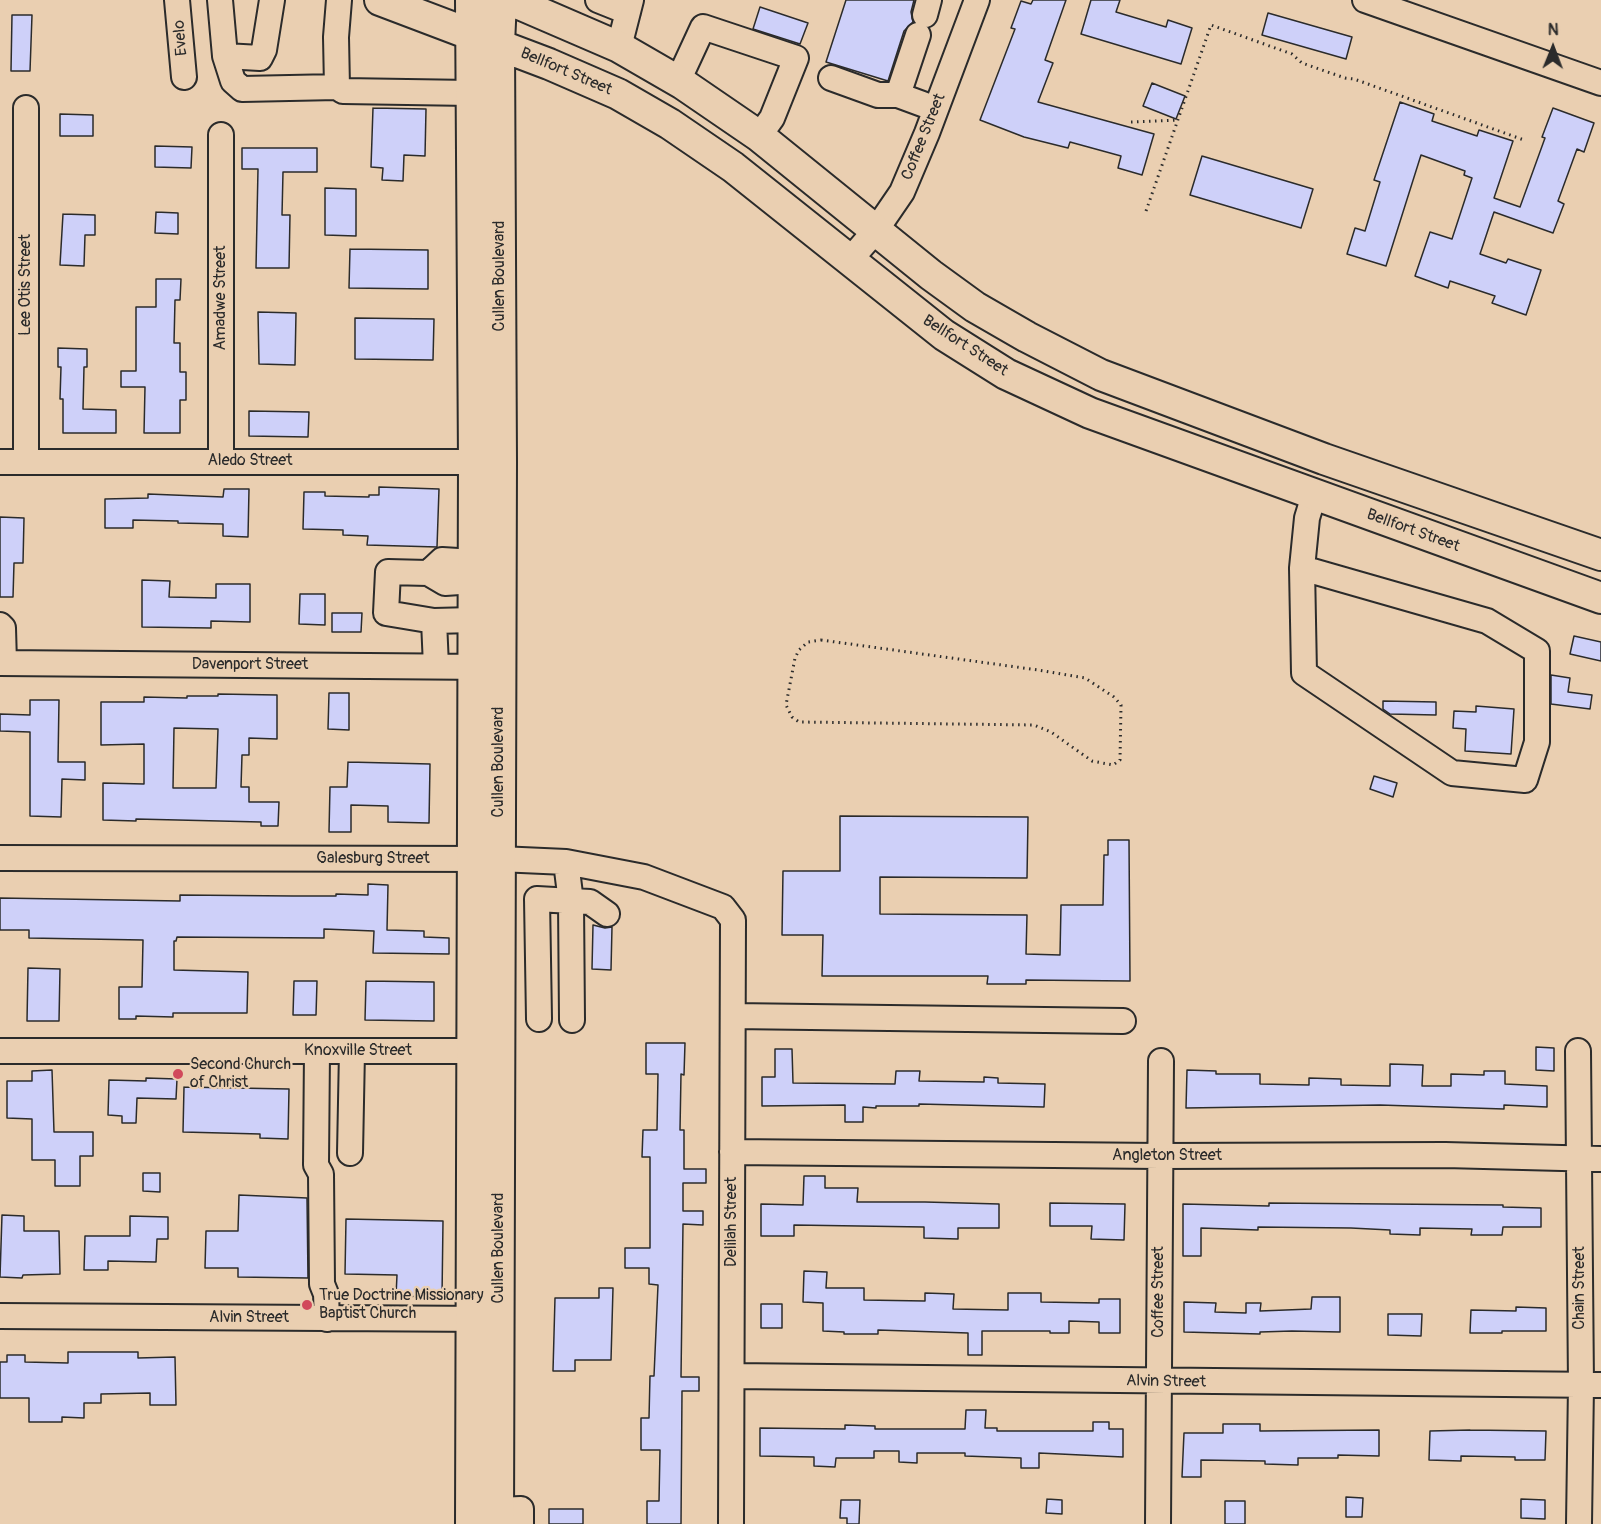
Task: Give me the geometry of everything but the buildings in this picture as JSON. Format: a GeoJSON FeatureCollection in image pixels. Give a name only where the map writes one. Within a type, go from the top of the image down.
{"type":"FeatureCollection","features":[{"type":"Feature","properties":{"kind":"main road","name":"Bellfort Street"},"geometry":{"type":"LineString","coordinates":[[380,0],[549,64],[618,94],[670,124],[733,167],[944,335],[1005,374],[1090,413],[1601,598]]}},
{"type":"Feature","properties":{"kind":"main road","name":"Cullen Boulevard"},"geometry":{"type":"LineString","coordinates":[[471,0],[471,93],[487,462],[474,571],[474,620],[487,667]]}},
{"type":"Feature","properties":{"kind":"main road","name":"Cullen Boulevard"},"geometry":{"type":"LineString","coordinates":[[471,1524],[485,1319],[487,462],[501,0]]}},
{"type":"Feature","properties":{"kind":"main road"},"geometry":{"type":"LineString","coordinates":[[510,0],[542,6],[619,46],[678,81],[759,136],[931,275],[975,307],[1101,375],[1324,459],[1601,555]]}},
{"type":"Feature","properties":{"kind":"main road"},"geometry":{"type":"LineString","coordinates":[[733,167],[759,136]]}},
{"type":"Feature","properties":{"kind":"main road"},"geometry":{"type":"LineString","coordinates":[[1090,413],[1101,375]]}},
{"type":"Feature","properties":{"kind":"main road"},"geometry":{"type":"LineString","coordinates":[[1314,495],[1324,459]]}},
{"type":"Feature","properties":{"kind":"main road"},"geometry":{"type":"LineString","coordinates":[[1534,574],[1548,537]]}},
{"type":"Feature","properties":{"kind":"main road","name":"Cullen Boulevard"},"geometry":{"type":"LineString","coordinates":[[485,1319],[506,1519]]}},
{"type":"Feature","properties":{"kind":"street","name":"Evelo"},"geometry":{"type":"LineString","coordinates":[[177,0],[184,76]]}},
{"type":"Feature","properties":{"kind":"street"},"geometry":{"type":"LineString","coordinates":[[220,0],[225,56],[233,81],[242,88],[337,87],[343,91],[471,93]]}},
{"type":"Feature","properties":{"kind":"street"},"geometry":{"type":"LineString","coordinates":[[225,56],[260,58],[264,51],[272,0]]}},
{"type":"Feature","properties":{"kind":"street"},"geometry":{"type":"LineString","coordinates":[[337,87],[336,37],[339,0]]}},
{"type":"Feature","properties":{"kind":"street"},"geometry":{"type":"LineString","coordinates":[[598,0],[630,6],[619,46]]}},
{"type":"Feature","properties":{"kind":"street","name":"Coffee Street"},"geometry":{"type":"LineString","coordinates":[[849,261],[876,230],[902,192],[936,109],[976,0]]}},
{"type":"Feature","properties":{"kind":"street"},"geometry":{"type":"LineString","coordinates":[[1365,0],[1601,83]]}},
{"type":"Feature","properties":{"kind":"street"},"geometry":{"type":"LineString","coordinates":[[898,95],[924,17]]}},
{"type":"Feature","properties":{"kind":"street"},"geometry":{"type":"LineString","coordinates":[[678,81],[703,27],[796,58],[771,118],[759,136]]}},
{"type":"Feature","properties":{"kind":"street"},"geometry":{"type":"LineString","coordinates":[[831,78],[878,95],[898,95],[936,109]]}},
{"type":"Feature","properties":{"kind":"street","name":"Lee Otis Street"},"geometry":{"type":"LineString","coordinates":[[26,108],[26,462]]}},
{"type":"Feature","properties":{"kind":"street","name":"Amadwe Street"},"geometry":{"type":"LineString","coordinates":[[221,135],[221,461]]}},
{"type":"Feature","properties":{"kind":"street","name":"Aledo Street"},"geometry":{"type":"LineString","coordinates":[[0,462],[487,462]]}},
{"type":"Feature","properties":{"kind":"street"},"geometry":{"type":"LineString","coordinates":[[1302,568],[1487,621],[1537,651],[1537,742],[1526,780],[1452,773],[1304,673],[1302,568],[1307,518],[1314,495]]}},
{"type":"Feature","properties":{"kind":"street"},"geometry":{"type":"LineString","coordinates":[[474,571],[442,560],[428,573],[388,572],[386,613],[434,621],[474,620]]}},
{"type":"Feature","properties":{"kind":"street"},"geometry":{"type":"LineString","coordinates":[[434,621],[436,666]]}},
{"type":"Feature","properties":{"kind":"street"},"geometry":{"type":"LineString","coordinates":[[0,625],[3,628],[2,663]]}},
{"type":"Feature","properties":{"kind":"street","name":"Davenport Street"},"geometry":{"type":"LineString","coordinates":[[2,663],[487,667]]}},
{"type":"Feature","properties":{"kind":"street","name":"Galesburg Street"},"geometry":{"type":"LineString","coordinates":[[0,858],[566,862],[644,877],[723,907],[733,920]]}},
{"type":"Feature","properties":{"kind":"street"},"geometry":{"type":"LineString","coordinates":[[566,862],[571,902],[572,1020]]}},
{"type":"Feature","properties":{"kind":"street"},"geometry":{"type":"LineString","coordinates":[[539,1019],[537,899],[590,903],[607,914]]}},
{"type":"Feature","properties":{"kind":"street","name":"Delilah Street"},"geometry":{"type":"LineString","coordinates":[[731,1524],[733,920]]}},
{"type":"Feature","properties":{"kind":"street"},"geometry":{"type":"LineString","coordinates":[[733,1016],[1123,1021]]}},
{"type":"Feature","properties":{"kind":"street","name":"Knoxville Street"},"geometry":{"type":"LineString","coordinates":[[0,1051],[485,1051]]}},
{"type":"Feature","properties":{"kind":"street"},"geometry":{"type":"LineString","coordinates":[[317,1051],[316,1165],[321,1174],[322,1284],[326,1294],[327,1319]]}},
{"type":"Feature","properties":{"kind":"street"},"geometry":{"type":"LineString","coordinates":[[350,1153],[352,1051]]}},
{"type":"Feature","properties":{"kind":"street","name":"Chain Street"},"geometry":{"type":"LineString","coordinates":[[1578,1051],[1590,1159],[1591,1385],[1579,1524]]}},
{"type":"Feature","properties":{"kind":"street","name":"Coffee Street"},"geometry":{"type":"LineString","coordinates":[[1158,1524],[1161,1061]]}},
{"type":"Feature","properties":{"kind":"street","name":"Angleton Street"},"geometry":{"type":"LineString","coordinates":[[732,1152],[1160,1156],[1445,1155],[1590,1159]]}},
{"type":"Feature","properties":{"kind":"street","name":"Alvin Street"},"geometry":{"type":"LineString","coordinates":[[0,1316],[485,1319]]}},
{"type":"Feature","properties":{"kind":"street","name":"Alvin Street"},"geometry":{"type":"LineString","coordinates":[[732,1376],[1591,1385]]}},
{"type":"Feature","properties":{"kind":"path"},"geometry":{"type":"LineString","coordinates":[[1146,211],[1211,25],[1292,54],[1302,63],[1354,79],[1524,140]]}},
{"type":"Feature","properties":{"kind":"path"},"geometry":{"type":"LineString","coordinates":[[1131,122],[1178,120]]}},
{"type":"Feature","properties":{"kind":"path"},"geometry":{"type":"LineString","coordinates":[[821,639],[1085,678],[1114,697],[1121,705],[1121,750],[1120,760],[1113,765],[1092,761],[1051,732],[1034,725],[799,722],[792,717],[786,705],[795,658],[799,650],[808,642],[821,639]]}},
{"type":"Feature","properties":{"kind":"place","name":"Second Church of Christ"},"geometry":{"type":"Point","coordinates":[178,1074]}},
{"type":"Feature","properties":{"kind":"place","name":"True Doctrine Missionary Baptist Church"},"geometry":{"type":"Point","coordinates":[307,1305]}}]}
